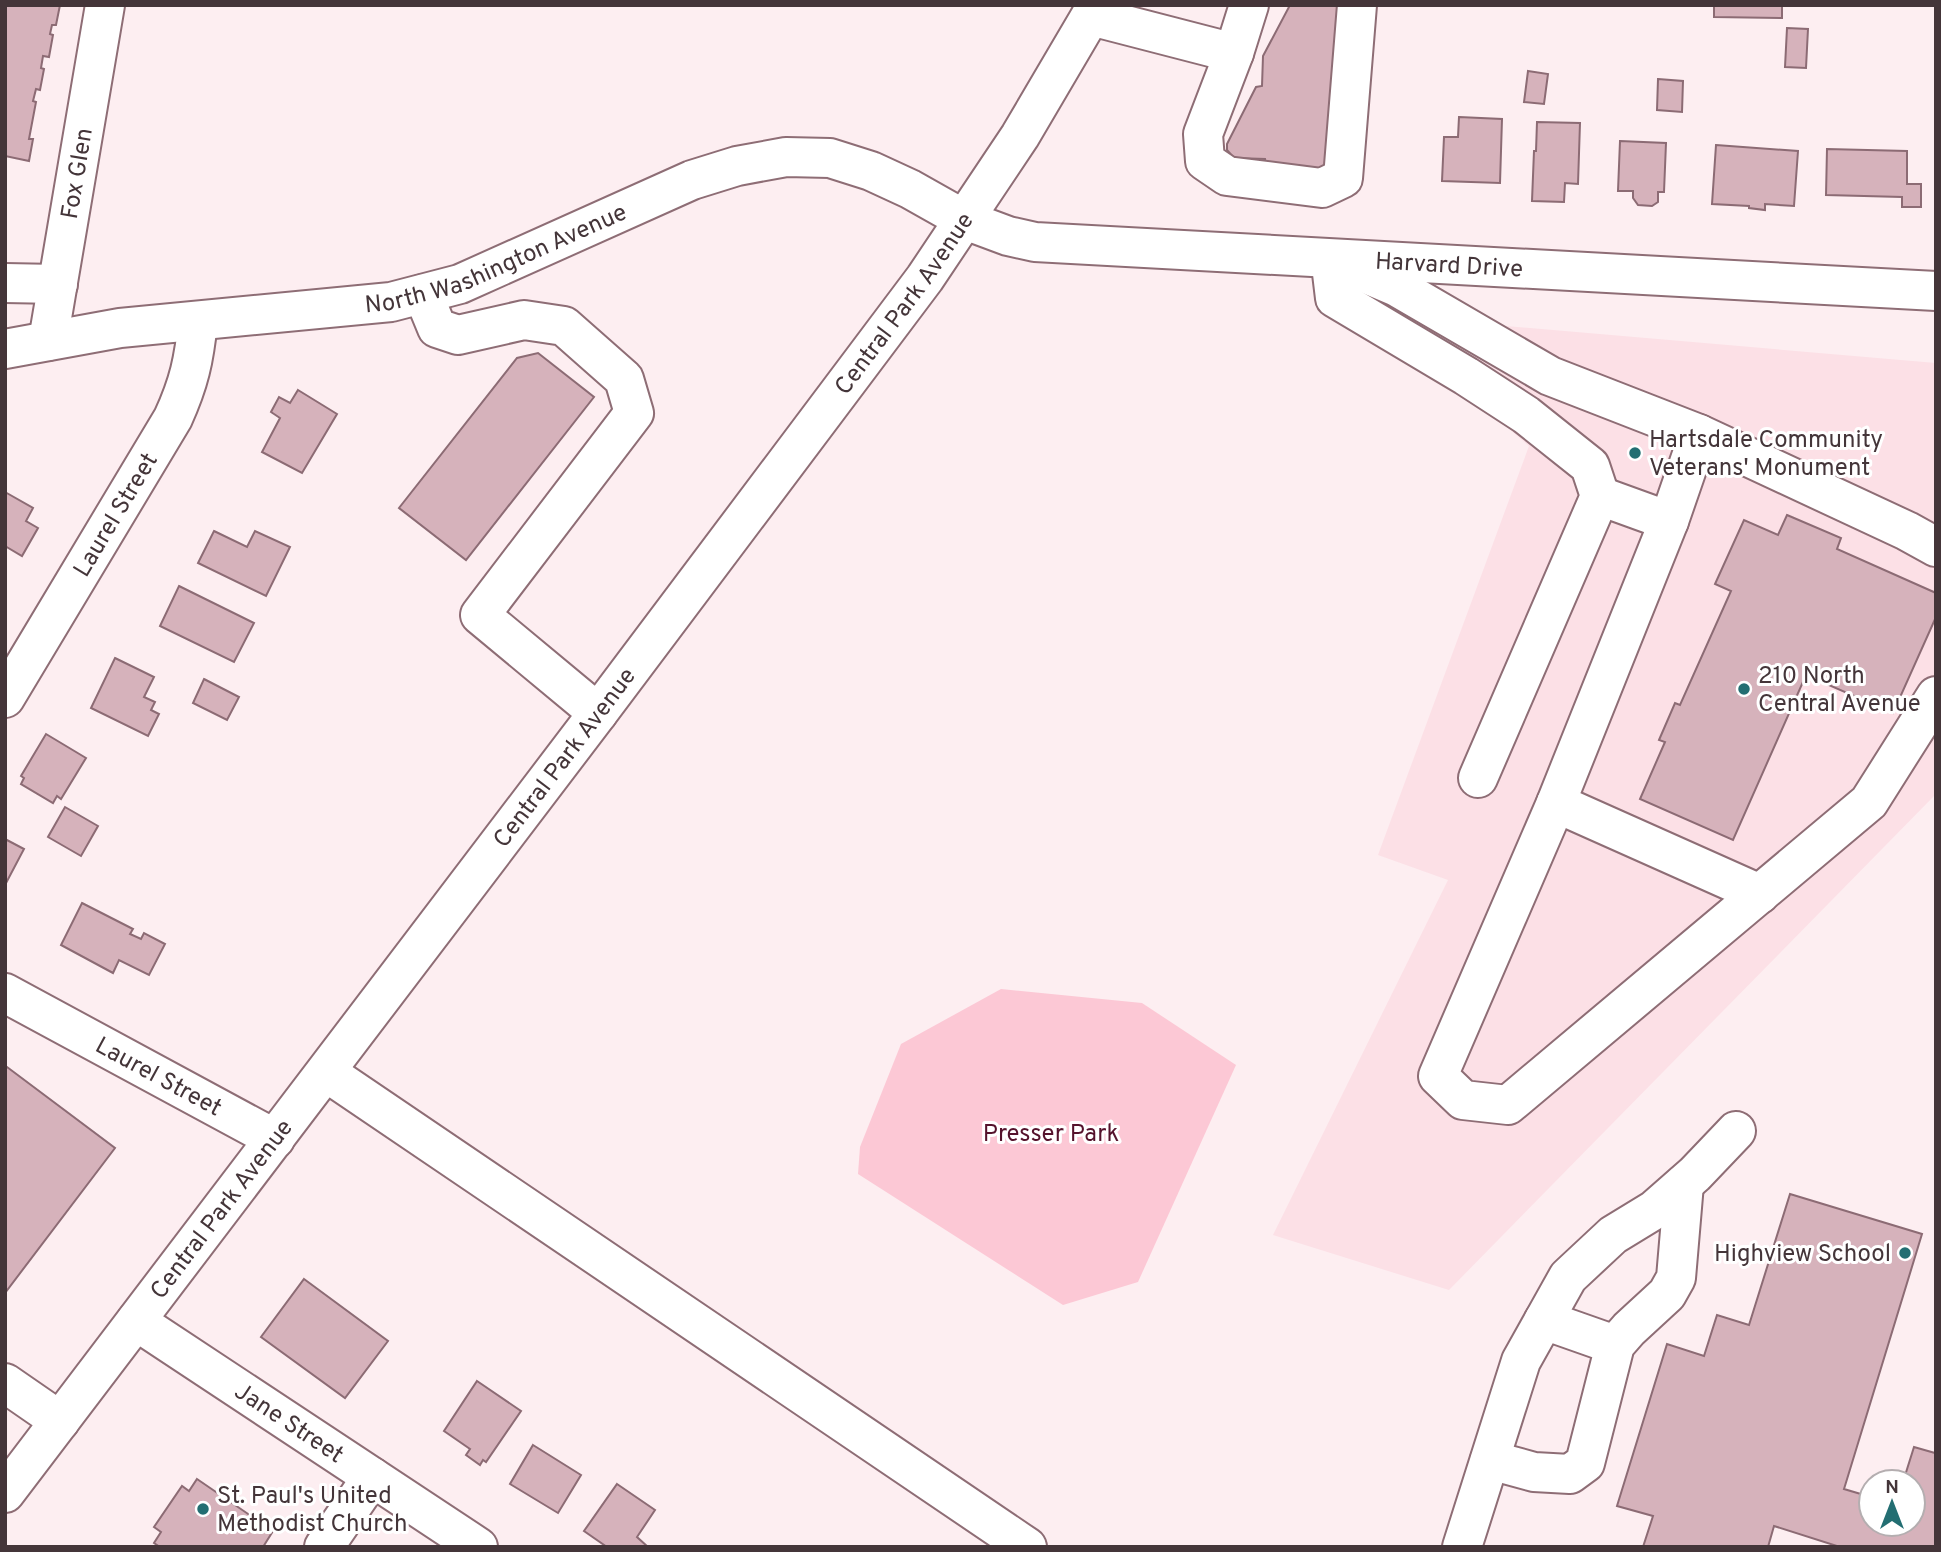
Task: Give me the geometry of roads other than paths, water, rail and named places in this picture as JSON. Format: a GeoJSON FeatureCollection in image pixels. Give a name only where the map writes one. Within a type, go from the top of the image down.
{"type":"FeatureCollection","features":[{"type":"Feature","properties":{"kind":"street","name":"Fox Glen"},"geometry":{"type":"LineString","coordinates":[[48,341],[105,5]]}},
{"type":"Feature","properties":{"kind":"street"},"geometry":{"type":"LineString","coordinates":[[1249,5],[1203,134],[1205,161],[1227,176],[1322,188],[1343,178],[1357,5]]}},
{"type":"Feature","properties":{"kind":"street"},"geometry":{"type":"LineString","coordinates":[[1094,11],[1234,53]]}},
{"type":"Feature","properties":{"kind":"street","name":"Central Park Avenue"},"geometry":{"type":"LineString","coordinates":[[5,1493],[925,278],[1020,136],[1094,11]]}},
{"type":"Feature","properties":{"kind":"street","name":"North Washington Avenue"},"geometry":{"type":"LineString","coordinates":[[5,349],[120,328],[391,302],[460,284],[692,180],[737,166],[786,157],[830,158],[871,171],[965,220]]}},
{"type":"Feature","properties":{"kind":"street","name":"Harvard Drive"},"geometry":{"type":"LineString","coordinates":[[965,220],[1008,236],[1035,242],[1319,265],[1936,291]]}},
{"type":"Feature","properties":{"kind":"street"},"geometry":{"type":"LineString","coordinates":[[1319,265],[1357,270],[1397,287],[1550,376],[1699,434],[1936,547]]}},
{"type":"Feature","properties":{"kind":"street"},"geometry":{"type":"LineString","coordinates":[[1319,265],[1335,298],[1526,415],[1590,466],[1600,496],[1478,778]]}},
{"type":"Feature","properties":{"kind":"street"},"geometry":{"type":"LineString","coordinates":[[5,283],[58,284]]}},
{"type":"Feature","properties":{"kind":"street"},"geometry":{"type":"LineString","coordinates":[[423,294],[437,328],[458,335],[524,320],[564,326],[624,379],[634,413],[480,615],[598,713]]}},
{"type":"Feature","properties":{"kind":"street","name":"Laurel Street"},"geometry":{"type":"LineString","coordinates":[[5,698],[173,418],[186,390],[194,363],[198,321]]}},
{"type":"Feature","properties":{"kind":"street"},"geometry":{"type":"LineString","coordinates":[[1699,434],[1669,521],[1556,803],[1438,1076],[1463,1100],[1508,1105],[1869,802],[1936,696]]}},
{"type":"Feature","properties":{"kind":"street"},"geometry":{"type":"LineString","coordinates":[[1600,496],[1669,521]]}},
{"type":"Feature","properties":{"kind":"street"},"geometry":{"type":"LineString","coordinates":[[1556,803],[1760,894]]}},
{"type":"Feature","properties":{"kind":"street","name":"Laurel Street"},"geometry":{"type":"LineString","coordinates":[[5,993],[275,1139]]}},
{"type":"Feature","properties":{"kind":"street"},"geometry":{"type":"LineString","coordinates":[[326,1072],[1027,1547]]}},
{"type":"Feature","properties":{"kind":"street"},"geometry":{"type":"LineString","coordinates":[[1462,1547],[1521,1361],[1568,1278],[1613,1235],[1654,1210],[1684,1184],[1736,1130]]}},
{"type":"Feature","properties":{"kind":"street"},"geometry":{"type":"LineString","coordinates":[[1490,1460],[1534,1472],[1570,1474],[1585,1463],[1615,1345],[1667,1294],[1676,1278],[1684,1184]]}},
{"type":"Feature","properties":{"kind":"street"},"geometry":{"type":"LineString","coordinates":[[1544,1320],[1615,1345]]}},
{"type":"Feature","properties":{"kind":"street","name":"Jane Street"},"geometry":{"type":"LineString","coordinates":[[136,1321],[478,1547]]}},
{"type":"Feature","properties":{"kind":"street"},"geometry":{"type":"LineString","coordinates":[[5,1383],[60,1421]]}},
{"type":"Feature","properties":{"kind":"street"},"geometry":{"type":"LineString","coordinates":[[324,1547],[372,1477]]}},
{"type":"Feature","properties":{"kind":"place","name":"Hartsdale Community Veterans' Monument"},"geometry":{"type":"Point","coordinates":[1635,453]}},
{"type":"Feature","properties":{"kind":"place","name":"210 North Central Avenue"},"geometry":{"type":"Point","coordinates":[1744,689]}},
{"type":"Feature","properties":{"kind":"place","name":"Highview School"},"geometry":{"type":"Point","coordinates":[1905,1253]}},
{"type":"Feature","properties":{"kind":"place","name":"St. Paul's United Methodist Church"},"geometry":{"type":"Point","coordinates":[203,1509]}},
{"type":"Feature","properties":{"kind":"park label","name":"Presser Park"},"geometry":{"type":"Point","coordinates":[1051,1133]}}]}
